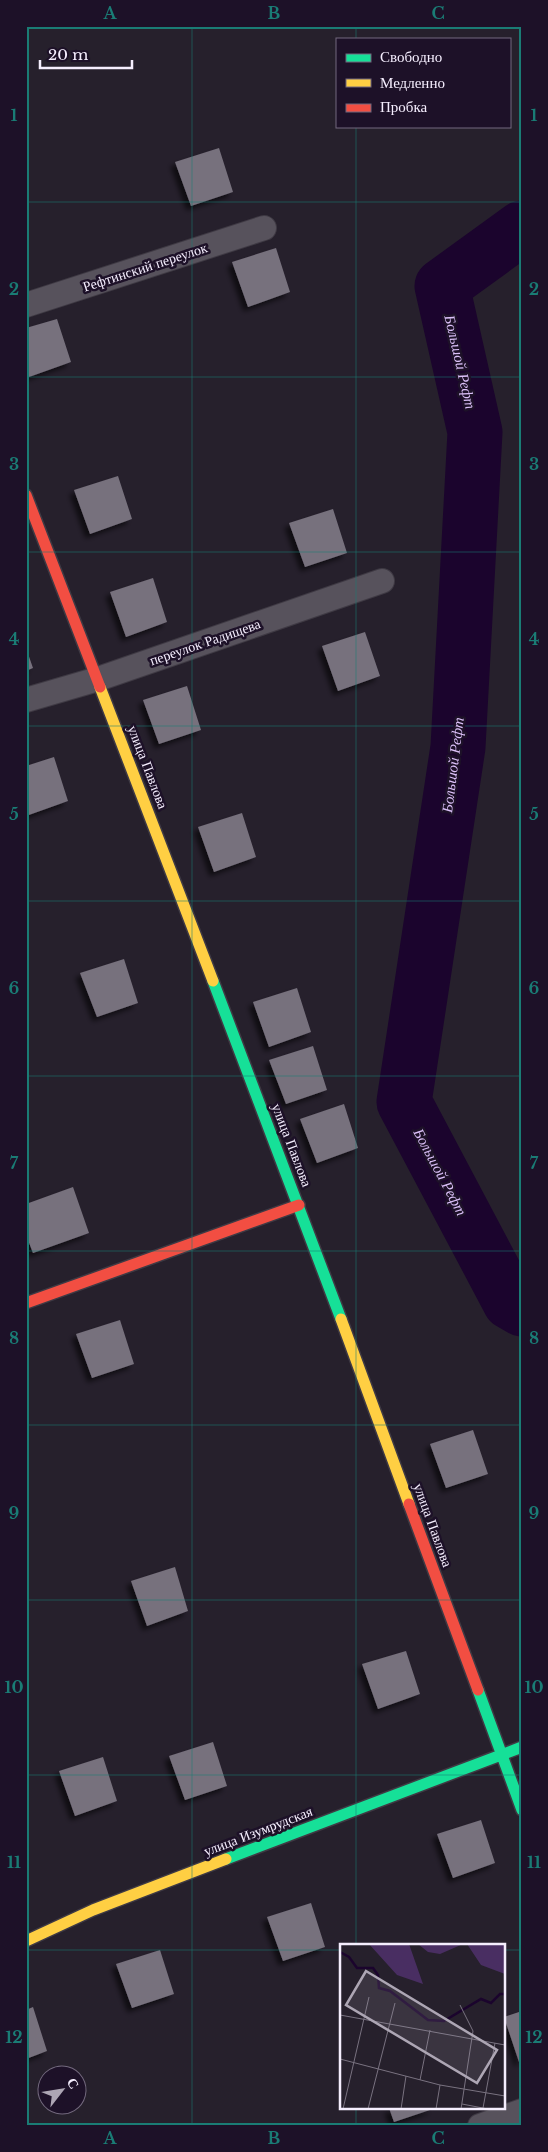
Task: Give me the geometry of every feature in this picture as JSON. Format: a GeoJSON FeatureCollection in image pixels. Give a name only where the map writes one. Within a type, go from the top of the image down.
{"type":"FeatureCollection","features":[{"type":"Feature","properties":{"kind":"street","name":"Рефтинский переулок"},"geometry":{"type":"LineString","coordinates":[[26,305],[264,228]]}},
{"type":"Feature","properties":{"kind":"street","name":"улица Павлова"},"geometry":{"type":"LineString","coordinates":[[26,495],[299,1205],[522,1810]]}},
{"type":"Feature","properties":{"kind":"street","name":"переулок Радищева"},"geometry":{"type":"LineString","coordinates":[[26,700],[98,679],[382,581]]}},
{"type":"Feature","properties":{"kind":"street"},"geometry":{"type":"LineString","coordinates":[[26,1303],[299,1205]]}},
{"type":"Feature","properties":{"kind":"street","name":"улица Изумрудская"},"geometry":{"type":"LineString","coordinates":[[26,1941],[93,1910],[522,1747]]}},
{"type":"Feature","properties":{"kind":"street"},"geometry":{"type":"LineString","coordinates":[[480,2126],[522,2110]]}},
{"type":"Feature","properties":{"kind":"building"},"geometry":{"type":"Polygon","coordinates":[[[219,148],[233,192],[191,206],[175,162],[219,148]]]}},
{"type":"Feature","properties":{"kind":"building"},"geometry":{"type":"Polygon","coordinates":[[[276,248],[290,292],[248,307],[232,262],[276,248]]]}},
{"type":"Feature","properties":{"kind":"building"},"geometry":{"type":"Polygon","coordinates":[[[57,319],[71,362],[29,377],[26,369],[26,328],[57,319]]]}},
{"type":"Feature","properties":{"kind":"building"},"geometry":{"type":"Polygon","coordinates":[[[118,476],[132,519],[90,534],[74,490],[118,476]]]}},
{"type":"Feature","properties":{"kind":"building"},"geometry":{"type":"Polygon","coordinates":[[[333,509],[347,553],[305,567],[289,523],[333,509]]]}},
{"type":"Feature","properties":{"kind":"building"},"geometry":{"type":"Polygon","coordinates":[[[153,578],[167,622],[126,637],[110,592],[153,578]]]}},
{"type":"Feature","properties":{"kind":"building"},"geometry":{"type":"Polygon","coordinates":[[[365,632],[380,676],[338,691],[322,646],[365,632]]]}},
{"type":"Feature","properties":{"kind":"building"},"geometry":{"type":"Polygon","coordinates":[[[26,648],[33,668],[26,671],[26,648]]]}},
{"type":"Feature","properties":{"kind":"building"},"geometry":{"type":"Polygon","coordinates":[[[187,686],[201,730],[159,744],[143,700],[187,686]]]}},
{"type":"Feature","properties":{"kind":"building"},"geometry":{"type":"Polygon","coordinates":[[[54,757],[68,801],[26,816],[26,766],[54,757]]]}},
{"type":"Feature","properties":{"kind":"building"},"geometry":{"type":"Polygon","coordinates":[[[242,813],[256,857],[214,872],[198,827],[242,813]]]}},
{"type":"Feature","properties":{"kind":"building"},"geometry":{"type":"Polygon","coordinates":[[[124,959],[138,1003],[97,1017],[80,973],[124,959]]]}},
{"type":"Feature","properties":{"kind":"building"},"geometry":{"type":"Polygon","coordinates":[[[297,988],[311,1032],[269,1047],[253,1002],[297,988]]]}},
{"type":"Feature","properties":{"kind":"building"},"geometry":{"type":"Polygon","coordinates":[[[313,1046],[327,1090],[286,1104],[269,1060],[313,1046]]]}},
{"type":"Feature","properties":{"kind":"building"},"geometry":{"type":"Polygon","coordinates":[[[344,1104],[358,1148],[317,1163],[300,1119],[344,1104]]]}},
{"type":"Feature","properties":{"kind":"building"},"geometry":{"type":"Polygon","coordinates":[[[73,1187],[89,1233],[33,1253],[26,1235],[26,1204],[73,1187]]]}},
{"type":"Feature","properties":{"kind":"building"},"geometry":{"type":"Polygon","coordinates":[[[120,1320],[134,1364],[92,1378],[76,1334],[120,1320]]]}},
{"type":"Feature","properties":{"kind":"building"},"geometry":{"type":"Polygon","coordinates":[[[473,1430],[488,1474],[446,1488],[430,1444],[473,1430]]]}},
{"type":"Feature","properties":{"kind":"building"},"geometry":{"type":"Polygon","coordinates":[[[175,1567],[188,1611],[147,1626],[131,1581],[175,1567]]]}},
{"type":"Feature","properties":{"kind":"building"},"geometry":{"type":"Polygon","coordinates":[[[406,1651],[420,1694],[378,1709],[362,1664],[406,1651]]]}},
{"type":"Feature","properties":{"kind":"building"},"geometry":{"type":"Polygon","coordinates":[[[213,1742],[227,1786],[185,1800],[169,1756],[213,1742]]]}},
{"type":"Feature","properties":{"kind":"building"},"geometry":{"type":"Polygon","coordinates":[[[103,1757],[117,1801],[75,1816],[59,1771],[103,1757]]]}},
{"type":"Feature","properties":{"kind":"building"},"geometry":{"type":"Polygon","coordinates":[[[481,1820],[495,1863],[453,1878],[437,1834],[481,1820]]]}},
{"type":"Feature","properties":{"kind":"building"},"geometry":{"type":"Polygon","coordinates":[[[311,1903],[325,1947],[283,1961],[267,1917],[311,1903]]]}},
{"type":"Feature","properties":{"kind":"building"},"geometry":{"type":"Polygon","coordinates":[[[160,1950],[174,1994],[132,2008],[116,1964],[160,1950]]]}},
{"type":"Feature","properties":{"kind":"building"},"geometry":{"type":"Polygon","coordinates":[[[33,2007],[47,2051],[26,2059],[26,2010],[33,2007]]]}},
{"type":"Feature","properties":{"kind":"building"},"geometry":{"type":"Polygon","coordinates":[[[522,2011],[522,2061],[519,2062],[506,2023],[506,2016],[522,2011]]]}},
{"type":"Feature","properties":{"kind":"building"},"geometry":{"type":"Polygon","coordinates":[[[390,2110],[430,2110],[394,2122],[390,2110]]]}},
{"type":"Feature","properties":{"kind":"waterway","name":"Большой Рефт"},"geometry":{"type":"LineString","coordinates":[[522,228],[442,286],[475,432],[458,747],[404,1102],[510,1302],[522,1309]]}},
{"type":"Feature","properties":{"kind":"traffic: fast"},"geometry":{"type":"LineString","coordinates":[[213,981],[341,1319]]}},
{"type":"Feature","properties":{"kind":"traffic: fast"},"geometry":{"type":"LineString","coordinates":[[478,1690],[522,1810]]}},
{"type":"Feature","properties":{"kind":"traffic: fast"},"geometry":{"type":"LineString","coordinates":[[226,1859],[522,1747]]}},
{"type":"Feature","properties":{"kind":"traffic: slow"},"geometry":{"type":"LineString","coordinates":[[100,687],[213,981]]}},
{"type":"Feature","properties":{"kind":"traffic: slow"},"geometry":{"type":"LineString","coordinates":[[341,1319],[409,1504]]}},
{"type":"Feature","properties":{"kind":"traffic: slow"},"geometry":{"type":"LineString","coordinates":[[26,1941],[93,1910],[226,1859]]}},
{"type":"Feature","properties":{"kind":"traffic: jam"},"geometry":{"type":"LineString","coordinates":[[26,495],[100,687]]}},
{"type":"Feature","properties":{"kind":"traffic: jam"},"geometry":{"type":"LineString","coordinates":[[26,1303],[299,1205]]}},
{"type":"Feature","properties":{"kind":"traffic: jam"},"geometry":{"type":"LineString","coordinates":[[409,1504],[478,1690]]}}]}
